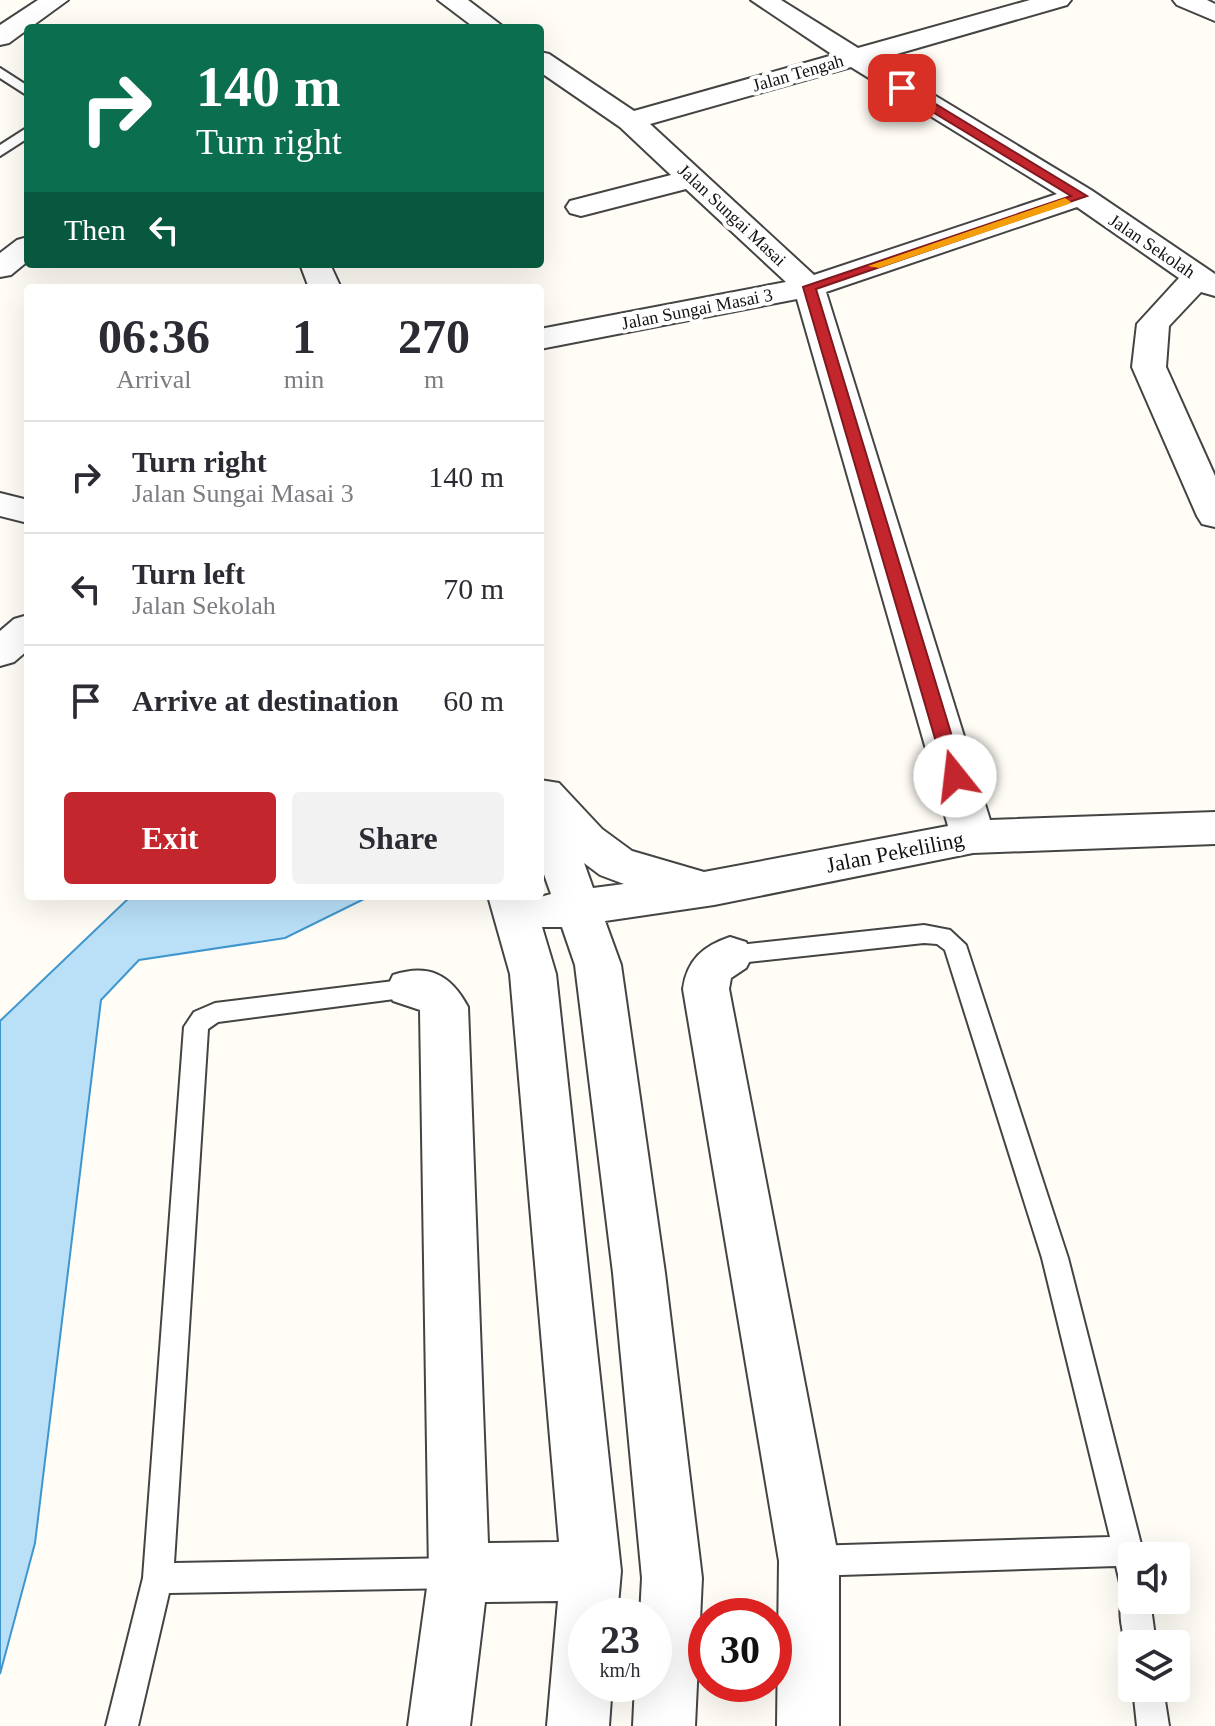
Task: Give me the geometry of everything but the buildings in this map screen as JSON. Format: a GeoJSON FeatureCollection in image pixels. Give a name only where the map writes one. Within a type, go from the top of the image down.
{"type":"FeatureCollection","features":[{"type":"Feature","properties":{"kind":"street"},"geometry":{"type":"LineString","coordinates":[[0,13],[35,24],[55,0]]}},
{"type":"Feature","properties":{"kind":"street"},"geometry":{"type":"LineString","coordinates":[[451,0],[486,24]]}},
{"type":"Feature","properties":{"kind":"street","name":"Jalan Sekolah"},"geometry":{"type":"LineString","coordinates":[[764,0],[851,57],[1081,196],[1206,282]]}},
{"type":"Feature","properties":{"kind":"street","name":"Jalan Tengah"},"geometry":{"type":"LineString","coordinates":[[630,121],[1058,0]]}},
{"type":"Feature","properties":{"kind":"street"},"geometry":{"type":"LineString","coordinates":[[1186,0],[1215,13]]}},
{"type":"Feature","properties":{"kind":"street"},"geometry":{"type":"LineString","coordinates":[[0,37],[24,28]]}},
{"type":"Feature","properties":{"kind":"street","name":"Jalan Sungai Masai"},"geometry":{"type":"LineString","coordinates":[[544,63],[630,121],[809,287]]}},
{"type":"Feature","properties":{"kind":"street"},"geometry":{"type":"LineString","coordinates":[[581,207],[693,178]]}},
{"type":"Feature","properties":{"kind":"street","name":"Jalan Sungai Masai 3"},"geometry":{"type":"LineString","coordinates":[[544,338],[809,287],[1081,196]]}},
{"type":"Feature","properties":{"kind":"street"},"geometry":{"type":"LineString","coordinates":[[0,268],[24,249]]}},
{"type":"Feature","properties":{"kind":"street"},"geometry":{"type":"LineString","coordinates":[[1206,282],[1153,324],[1149,367],[1215,516]]}},
{"type":"Feature","properties":{"kind":"street"},"geometry":{"type":"LineString","coordinates":[[809,287],[973,837]]}},
{"type":"Feature","properties":{"kind":"street"},"geometry":{"type":"LineString","coordinates":[[0,504],[24,511]]}},
{"type":"Feature","properties":{"kind":"street"},"geometry":{"type":"LineString","coordinates":[[0,653],[24,632]]}},
{"type":"Feature","properties":{"kind":"street"},"geometry":{"type":"LineString","coordinates":[[544,794],[597,850],[614,862],[655,876],[714,888]]}},
{"type":"Feature","properties":{"kind":"street"},"geometry":{"type":"LineString","coordinates":[[544,812],[598,965],[639,1273],[672,1578],[664,1726]]}},
{"type":"Feature","properties":{"kind":"street","name":"Jalan Pekeliling"},"geometry":{"type":"LineString","coordinates":[[513,906],[578,909],[714,888],[973,837],[1215,828]]}},
{"type":"Feature","properties":{"kind":"street"},"geometry":{"type":"LineString","coordinates":[[513,906],[533,974],[587,1598]]}},
{"type":"Feature","properties":{"kind":"street"},"geometry":{"type":"LineString","coordinates":[[730,955],[708,972],[706,989],[809,1561],[808,1726]]}},
{"type":"Feature","properties":{"kind":"street"},"geometry":{"type":"LineString","coordinates":[[410,988],[425,989],[438,996],[444,1007],[459,1573],[439,1726]]}},
{"type":"Feature","properties":{"kind":"street"},"geometry":{"type":"LineString","coordinates":[[459,1573],[568,1600]]}},
{"type":"Feature","properties":{"kind":"street"},"geometry":{"type":"LineString","coordinates":[[578,1726],[580,1702]]}},
{"type":"Feature","properties":{"kind":"lane"},"geometry":{"type":"LineString","coordinates":[[0,72],[24,89]]}},
{"type":"Feature","properties":{"kind":"lane"},"geometry":{"type":"LineString","coordinates":[[0,152],[24,134]]}},
{"type":"Feature","properties":{"kind":"lane"},"geometry":{"type":"LineString","coordinates":[[730,955],[924,934],[942,936],[955,945],[1055,1258],[1125,1542]]}},
{"type":"Feature","properties":{"kind":"lane"},"geometry":{"type":"LineString","coordinates":[[122,1726],[158,1578],[196,1027],[202,1019],[215,1013],[410,988]]}},
{"type":"Feature","properties":{"kind":"lane"},"geometry":{"type":"LineString","coordinates":[[809,1561],[1118,1563]]}},
{"type":"Feature","properties":{"kind":"lane"},"geometry":{"type":"LineString","coordinates":[[158,1578],[459,1573]]}},
{"type":"Feature","properties":{"kind":"lane"},"geometry":{"type":"LineString","coordinates":[[1150,1702],[1153,1726]]}},
{"type":"Feature","properties":{"kind":"water"},"geometry":{"type":"Polygon","coordinates":[[[127,900],[362,900],[285,938],[139,960],[101,1000],[35,1543],[0,1674],[0,1021],[127,900]]]}},
{"type":"Feature","properties":{"kind":"slow traffic"},"geometry":{"type":"LineString","coordinates":[[874,266],[1065,202]]}},
{"type":"Feature","properties":{"kind":"route"},"geometry":{"type":"LineString","coordinates":[[902,88],[1081,196],[809,287],[955,776]]}}]}
